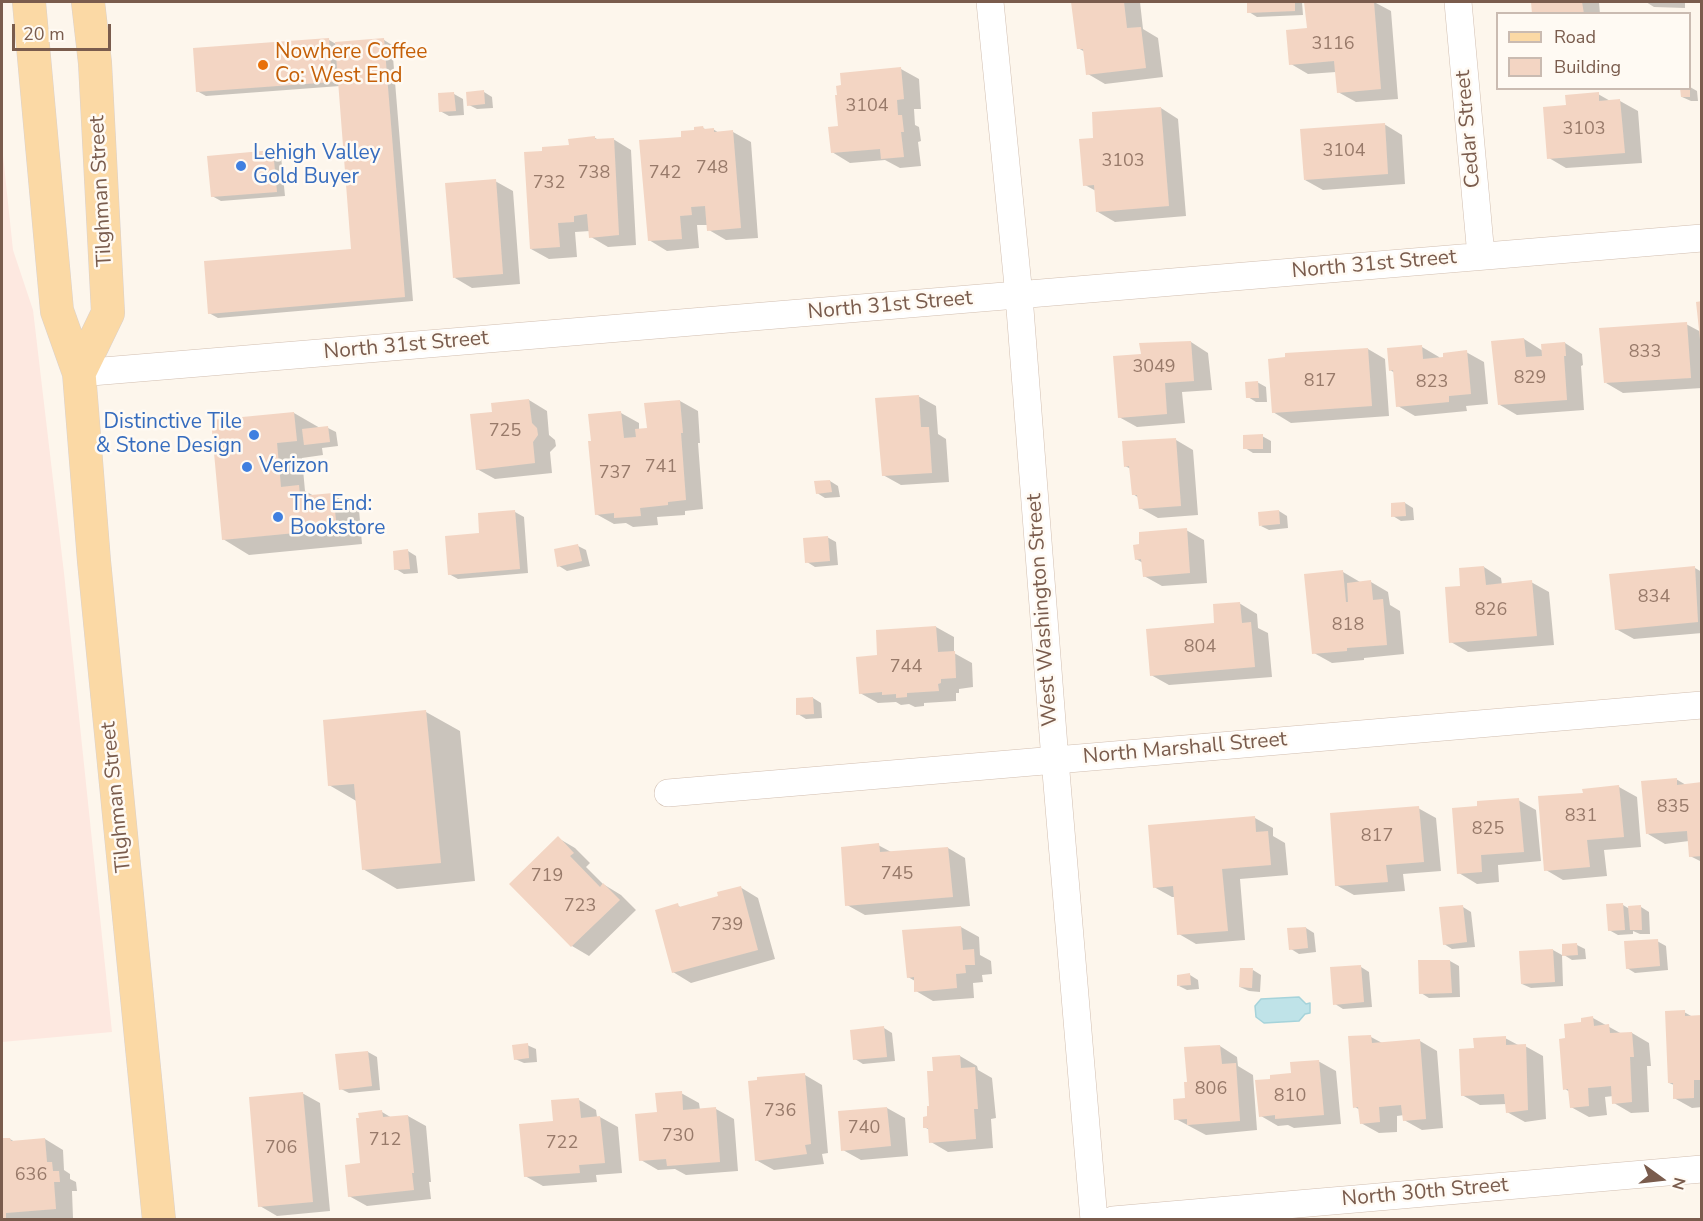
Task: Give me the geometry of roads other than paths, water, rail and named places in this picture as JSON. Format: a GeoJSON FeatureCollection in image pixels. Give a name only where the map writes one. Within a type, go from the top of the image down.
{"type":"FeatureCollection","features":[{"type":"Feature","properties":{"kind":"main road","name":"Tilghman Street"},"geometry":{"type":"LineString","coordinates":[[29,2],[57,311],[79,374],[95,572],[159,1220]]}},
{"type":"Feature","properties":{"kind":"main road","name":"Tilghman Street"},"geometry":{"type":"LineString","coordinates":[[79,374],[108,313],[95,63],[88,2]]}},
{"type":"Feature","properties":{"kind":"street","name":"West Washington Street"},"geometry":{"type":"LineString","coordinates":[[990,2],[1019,296],[1094,1220]]}},
{"type":"Feature","properties":{"kind":"street","name":"Cedar Street"},"geometry":{"type":"LineString","coordinates":[[1458,2],[1481,256]]}},
{"type":"Feature","properties":{"kind":"street","name":"North 31st Street"},"geometry":{"type":"LineString","coordinates":[[79,374],[1701,238]]}},
{"type":"Feature","properties":{"kind":"street","name":"North Marshall Street"},"geometry":{"type":"LineString","coordinates":[[668,793],[1701,705]]}},
{"type":"Feature","properties":{"kind":"street","name":"North 30th Street"},"geometry":{"type":"LineString","coordinates":[[1113,1220],[1701,1169]]}},
{"type":"Feature","properties":{"kind":"water"},"geometry":{"type":"Polygon","coordinates":[[[1299,997],[1306,1004],[1310,1003],[1310,1013],[1305,1014],[1299,1021],[1264,1023],[1256,1017],[1255,1006],[1261,999],[1299,997]]]}},
{"type":"Feature","properties":{"kind":"place","name":"Nowhere Coffee Co: West End"},"geometry":{"type":"Point","coordinates":[263,65]}},
{"type":"Feature","properties":{"kind":"place","name":"Lehigh Valley Gold Buyer"},"geometry":{"type":"Point","coordinates":[241,166]}},
{"type":"Feature","properties":{"kind":"place","name":"Distinctive Tile & Stone Design"},"geometry":{"type":"Point","coordinates":[254,435]}},
{"type":"Feature","properties":{"kind":"place","name":"Verizon"},"geometry":{"type":"Point","coordinates":[247,467]}},
{"type":"Feature","properties":{"kind":"place","name":"The End: Bookstore"},"geometry":{"type":"Point","coordinates":[278,517]}}]}
